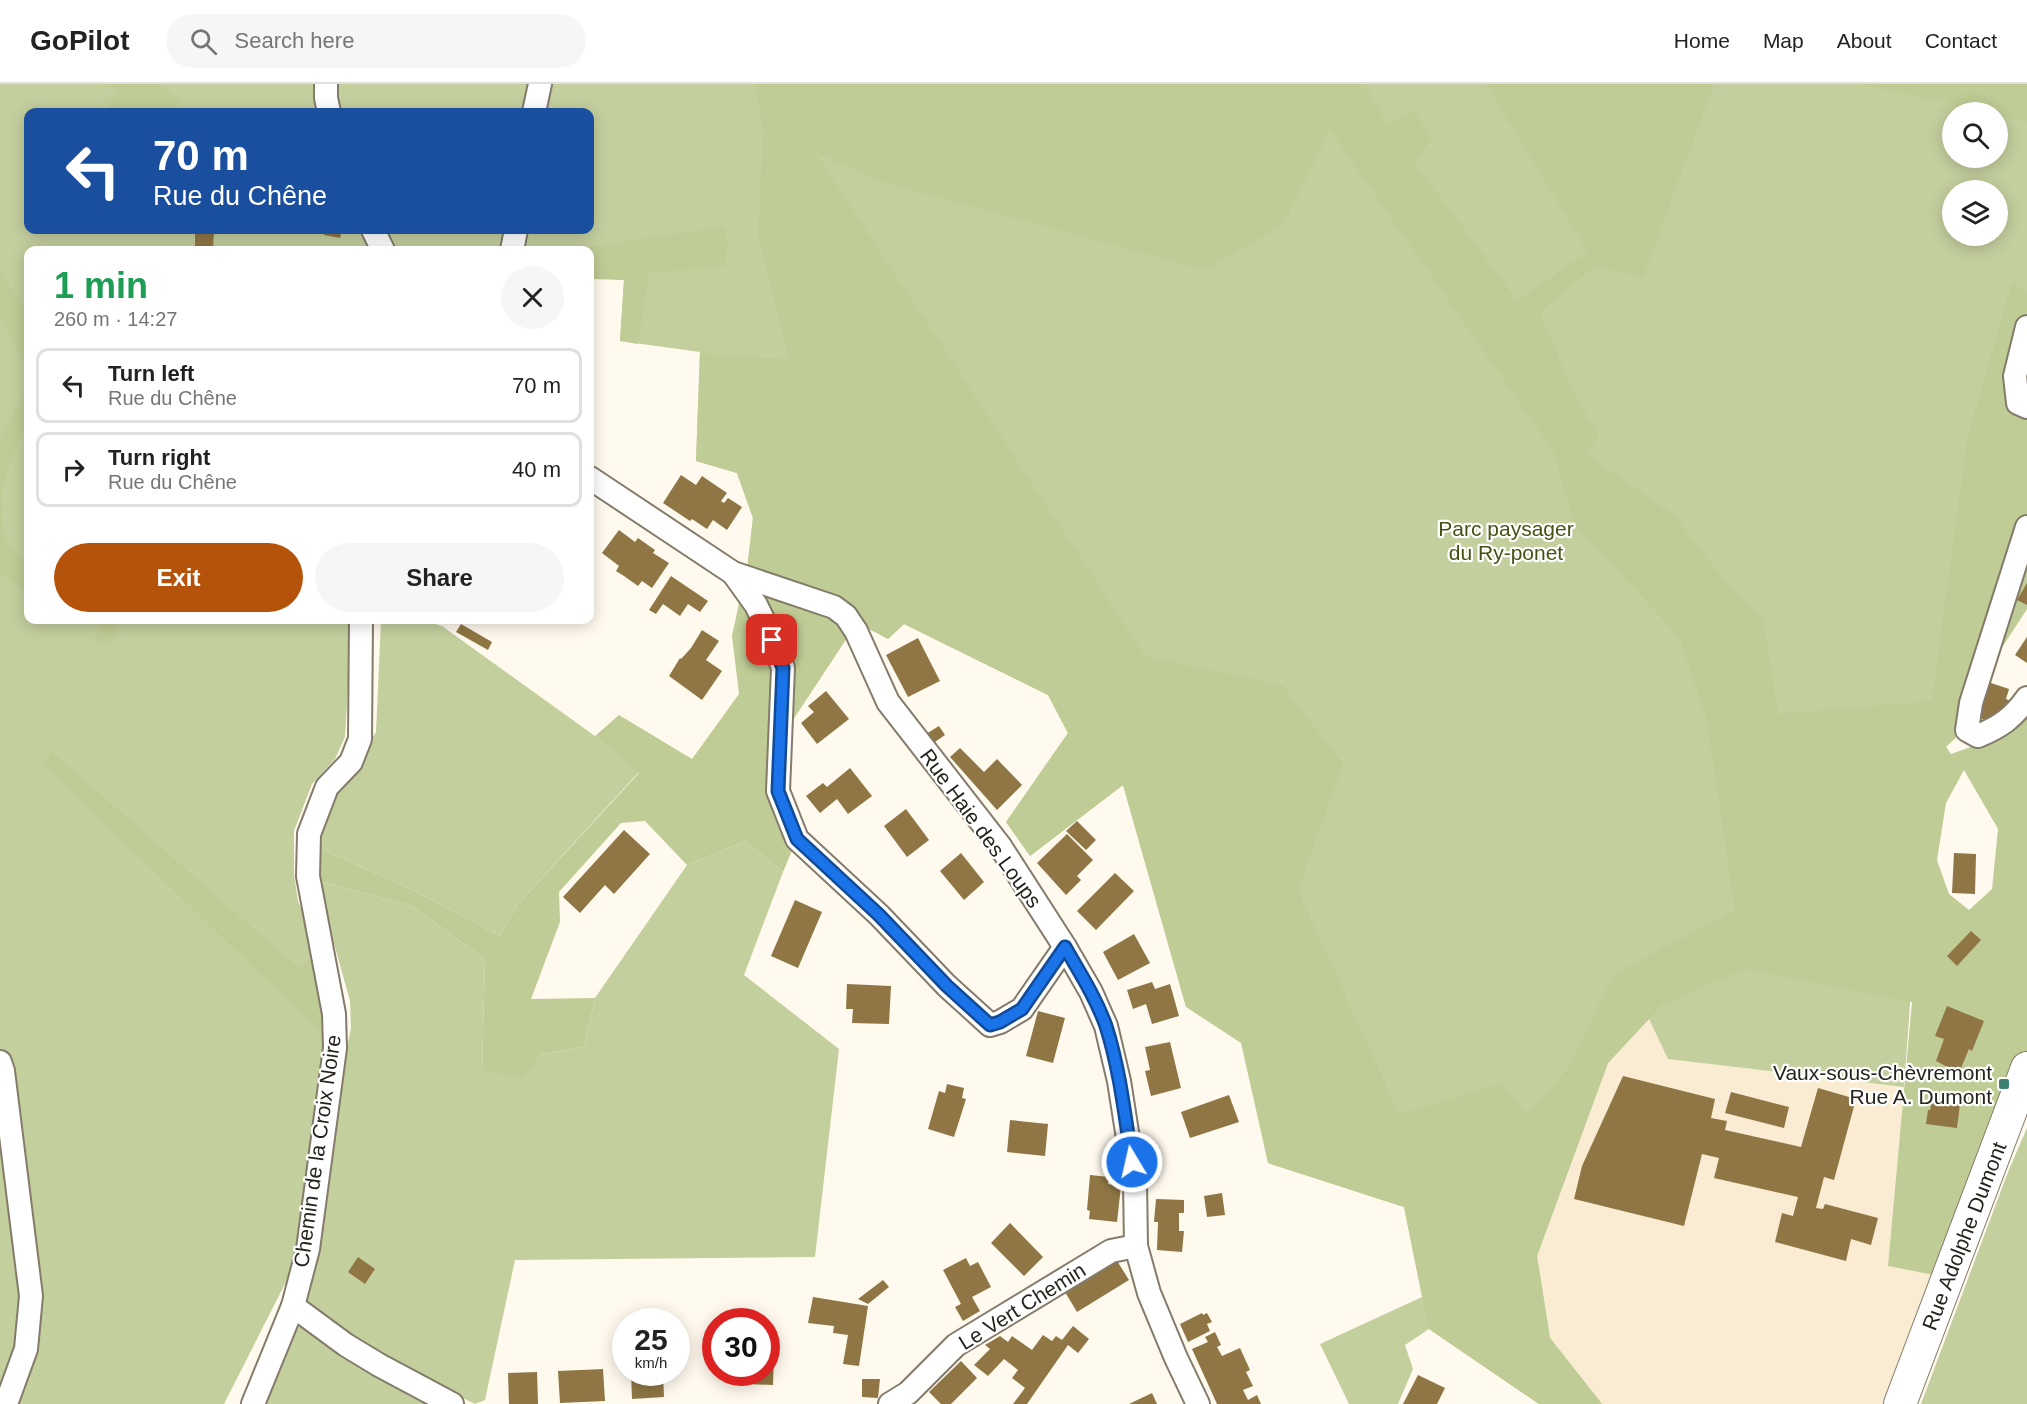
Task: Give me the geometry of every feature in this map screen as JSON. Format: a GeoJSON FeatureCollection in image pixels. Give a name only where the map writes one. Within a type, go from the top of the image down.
{"type":"FeatureCollection","features":[{"type":"Feature","properties":{"kind":"main road","name":"Rue Adolphe Dumont"},"geometry":{"type":"LineString","coordinates":[[1900,1404],[2027,1068]]}},
{"type":"Feature","properties":{"kind":"street"},"geometry":{"type":"LineString","coordinates":[[326,84],[329,108]]}},
{"type":"Feature","properties":{"kind":"street"},"geometry":{"type":"LineString","coordinates":[[535,108],[540,84]]}},
{"type":"Feature","properties":{"kind":"street"},"geometry":{"type":"LineString","coordinates":[[2027,327],[2015,376],[2018,403],[2027,407]]}},
{"type":"Feature","properties":{"kind":"street","name":"Rue Haie des Loups"},"geometry":{"type":"LineString","coordinates":[[594,481],[734,573],[834,607],[846,616],[856,631],[888,702],[1000,846],[1065,947],[1091,992],[1106,1026],[1119,1081],[1135,1183],[1136,1246],[1149,1293],[1196,1400]]}},
{"type":"Feature","properties":{"kind":"street"},"geometry":{"type":"LineString","coordinates":[[2027,527],[1971,703],[1967,730],[1978,736],[1999,728],[2027,698]]}},
{"type":"Feature","properties":{"kind":"street"},"geometry":{"type":"LineString","coordinates":[[734,573],[756,605],[783,668],[778,791],[797,839],[879,915],[947,986],[990,1025],[1022,1009],[1065,947]]}},
{"type":"Feature","properties":{"kind":"street","name":"Chemin de la Croix Noire"},"geometry":{"type":"LineString","coordinates":[[253,1404],[293,1306],[308,1249],[335,1048],[334,1014],[308,876],[309,834],[327,787],[351,762],[360,739],[361,624]]}},
{"type":"Feature","properties":{"kind":"street"},"geometry":{"type":"LineString","coordinates":[[0,1062],[31,1296],[26,1349],[6,1404]]}},
{"type":"Feature","properties":{"kind":"street","name":"Le Vert Chemin"},"geometry":{"type":"LineString","coordinates":[[890,1404],[908,1393],[956,1345],[1111,1251],[1136,1246]]}},
{"type":"Feature","properties":{"kind":"street"},"geometry":{"type":"LineString","coordinates":[[293,1306],[346,1345],[452,1404]]}},
{"type":"Feature","properties":{"kind":"shaded area"},"geometry":{"type":"Polygon","coordinates":[[[1649,1019],[1669,1059],[1904,1087],[1888,1266],[1944,1277],[1894,1404],[1602,1404],[1550,1338],[1537,1256],[1608,1063],[1649,1019]]]}},
{"type":"Feature","properties":{"kind":"green space","name":"Parc paysager du Ry-ponet"},"geometry":{"type":"Polygon","coordinates":[[[0,84],[2027,84],[2027,609],[1932,701],[1904,1087],[1668,1059],[1649,1019],[1608,1063],[1537,1256],[1550,1338],[1602,1404],[1539,1404],[1429,1329],[1405,1345],[1413,1369],[1398,1404],[1349,1404],[1320,1344],[1422,1297],[1404,1207],[1268,1163],[1250,1022],[1186,1007],[1123,785],[1030,856],[1006,822],[1068,733],[1048,695],[904,624],[888,639],[748,561],[753,518],[737,473],[696,461],[700,352],[620,341],[624,280],[594,277],[594,246],[24,246],[24,624],[352,624],[345,737],[335,759],[312,784],[294,831],[294,874],[298,901],[323,963],[329,1041],[316,1101],[302,1224],[294,1266],[224,1404],[0,1404],[0,84]]]}},
{"type":"Feature","properties":{"kind":"green space"},"geometry":{"type":"Polygon","coordinates":[[[107,84],[158,84],[180,100],[177,108],[107,108],[117,91],[107,84]]]}},
{"type":"Feature","properties":{"kind":"green space"},"geometry":{"type":"Polygon","coordinates":[[[755,84],[1365,84],[1387,124],[1414,110],[1432,140],[1414,162],[1517,300],[1588,252],[1486,84],[1714,84],[1643,278],[1596,266],[1540,312],[1571,388],[1599,436],[1586,454],[1674,515],[1725,581],[1763,618],[1778,714],[1932,701],[1967,440],[2012,282],[2027,292],[2027,609],[1992,663],[1961,733],[1946,747],[1951,754],[1993,739],[2027,717],[2027,1051],[1944,1277],[1888,1266],[1912,1002],[1744,969],[1662,1005],[1608,1063],[1537,1256],[1550,1338],[1602,1404],[1539,1404],[1429,1329],[1404,1207],[1268,1163],[1241,1043],[1186,1007],[1123,785],[1030,856],[1006,822],[1068,733],[1048,695],[904,624],[888,639],[857,623],[789,726],[777,793],[794,846],[783,872],[745,841],[687,865],[645,821],[621,823],[559,892],[560,922],[531,999],[595,998],[584,1047],[541,1054],[524,1077],[482,1070],[485,959],[412,906],[319,881],[319,848],[415,891],[500,936],[518,904],[639,773],[595,736],[619,715],[692,759],[739,694],[732,636],[748,561],[753,518],[737,473],[696,461],[700,352],[722,356],[789,359],[758,236],[763,131],[755,84]],[[1330,130],[1283,225],[1206,270],[882,182],[816,153],[1145,656],[1282,685],[1343,764],[1298,890],[1399,1114],[1501,1084],[1528,1115],[1571,1064],[1613,974],[1735,911],[1707,721],[1679,637],[1573,523],[1555,454],[1330,130]],[[1964,770],[1946,803],[1937,860],[1949,894],[1969,910],[1992,889],[1998,829],[1964,770]]]}},
{"type":"Feature","properties":{"kind":"green space"},"geometry":{"type":"Polygon","coordinates":[[[1860,84],[2027,84],[2027,122],[2008,117],[2008,102],[1942,102],[1860,84]]]}},
{"type":"Feature","properties":{"kind":"green space"},"geometry":{"type":"Polygon","coordinates":[[[722,227],[727,241],[726,266],[649,273],[638,344],[620,341],[624,280],[594,279],[594,246],[722,227]]]}},
{"type":"Feature","properties":{"kind":"green space"},"geometry":{"type":"Polygon","coordinates":[[[0,270],[24,308],[24,362],[0,318],[0,270]]]}},
{"type":"Feature","properties":{"kind":"green space"},"geometry":{"type":"Polygon","coordinates":[[[24,394],[24,425],[1,490],[3,535],[24,563],[24,593],[0,572],[0,439],[24,394]]]}},
{"type":"Feature","properties":{"kind":"green space"},"geometry":{"type":"Polygon","coordinates":[[[102,624],[121,624],[109,646],[95,640],[102,624]]]}},
{"type":"Feature","properties":{"kind":"green space"},"geometry":{"type":"Polygon","coordinates":[[[381,624],[435,624],[442,626],[595,736],[639,772],[518,904],[500,936],[415,891],[319,848],[329,800],[376,732],[381,624]]]}},
{"type":"Feature","properties":{"kind":"green space"},"geometry":{"type":"Polygon","coordinates":[[[51,751],[299,968],[315,956],[329,1041],[44,765],[51,751]]]}},
{"type":"Feature","properties":{"kind":"green space"},"geometry":{"type":"Polygon","coordinates":[[[745,841],[783,872],[744,975],[839,1049],[815,1257],[515,1260],[485,1400],[475,1404],[361,1347],[305,1302],[333,1115],[351,1028],[350,1001],[323,904],[319,881],[412,906],[485,959],[482,1070],[541,1054],[584,1047],[595,998],[687,865],[745,841]]]}},
{"type":"Feature","properties":{"kind":"green space"},"geometry":{"type":"Polygon","coordinates":[[[2027,1128],[2027,1404],[1921,1404],[2008,1172],[2027,1128]]]}},
{"type":"Feature","properties":{"kind":"green space"},"geometry":{"type":"Polygon","coordinates":[[[302,1325],[432,1404],[257,1404],[289,1332],[302,1325]]]}},
{"type":"Feature","properties":{"kind":"building"},"geometry":{"type":"Polygon","coordinates":[[[195,234],[214,234],[213,246],[195,246],[195,234]]]}},
{"type":"Feature","properties":{"kind":"building"},"geometry":{"type":"Polygon","coordinates":[[[324,234],[341,234],[340,238],[324,234]]]}},
{"type":"Feature","properties":{"kind":"building"},"geometry":{"type":"Polygon","coordinates":[[[681,475],[696,485],[702,476],[727,493],[721,501],[724,503],[728,498],[742,507],[727,530],[713,520],[707,529],[663,503],[681,475]]]}},
{"type":"Feature","properties":{"kind":"building"},"geometry":{"type":"Polygon","coordinates":[[[619,530],[635,542],[638,538],[655,550],[653,553],[669,563],[652,588],[642,581],[638,586],[616,571],[619,566],[602,553],[619,530]]]}},
{"type":"Feature","properties":{"kind":"building"},"geometry":{"type":"Polygon","coordinates":[[[671,576],[708,601],[700,612],[688,604],[680,616],[663,604],[656,614],[649,610],[671,576]]]}},
{"type":"Feature","properties":{"kind":"building"},"geometry":{"type":"Polygon","coordinates":[[[2027,583],[2027,605],[2017,600],[2027,583]]]}},
{"type":"Feature","properties":{"kind":"building"},"geometry":{"type":"Polygon","coordinates":[[[461,624],[492,642],[488,650],[456,632],[461,624]]]}},
{"type":"Feature","properties":{"kind":"building"},"geometry":{"type":"Polygon","coordinates":[[[702,630],[719,641],[706,660],[722,671],[702,700],[669,676],[702,630]]]}},
{"type":"Feature","properties":{"kind":"building"},"geometry":{"type":"Polygon","coordinates":[[[2027,637],[2027,663],[2015,655],[2027,637]]]}},
{"type":"Feature","properties":{"kind":"building"},"geometry":{"type":"Polygon","coordinates":[[[918,638],[940,681],[908,697],[886,655],[918,638]]]}},
{"type":"Feature","properties":{"kind":"building"},"geometry":{"type":"Polygon","coordinates":[[[1988,682],[2009,689],[2006,699],[2011,701],[1997,724],[1976,717],[1988,682]]]}},
{"type":"Feature","properties":{"kind":"building"},"geometry":{"type":"Polygon","coordinates":[[[826,691],[849,719],[817,744],[801,723],[814,712],[808,706],[826,691]]]}},
{"type":"Feature","properties":{"kind":"building"},"geometry":{"type":"Polygon","coordinates":[[[939,726],[945,735],[932,744],[926,734],[939,726]]]}},
{"type":"Feature","properties":{"kind":"building"},"geometry":{"type":"Polygon","coordinates":[[[960,748],[984,772],[997,759],[1022,785],[997,810],[950,757],[960,748]]]}},
{"type":"Feature","properties":{"kind":"building"},"geometry":{"type":"Polygon","coordinates":[[[850,768],[872,796],[848,814],[837,799],[820,813],[806,796],[823,783],[827,787],[850,768]]]}},
{"type":"Feature","properties":{"kind":"building"},"geometry":{"type":"Polygon","coordinates":[[[906,809],[929,840],[907,857],[884,826],[906,809]]]}},
{"type":"Feature","properties":{"kind":"building"},"geometry":{"type":"Polygon","coordinates":[[[1077,821],[1096,840],[1086,850],[1066,831],[1077,821]]]}},
{"type":"Feature","properties":{"kind":"building"},"geometry":{"type":"Polygon","coordinates":[[[624,830],[650,854],[614,894],[605,885],[580,913],[563,897],[624,830]]]}},
{"type":"Feature","properties":{"kind":"building"},"geometry":{"type":"Polygon","coordinates":[[[1067,834],[1093,860],[1077,876],[1081,880],[1066,895],[1037,863],[1067,834]]]}},
{"type":"Feature","properties":{"kind":"building"},"geometry":{"type":"Polygon","coordinates":[[[961,853],[984,882],[964,900],[940,871],[961,853]]]}},
{"type":"Feature","properties":{"kind":"building"},"geometry":{"type":"Polygon","coordinates":[[[1954,853],[1976,854],[1975,894],[1952,893],[1954,853]]]}},
{"type":"Feature","properties":{"kind":"building"},"geometry":{"type":"Polygon","coordinates":[[[1115,873],[1134,891],[1096,930],[1077,911],[1115,873]]]}},
{"type":"Feature","properties":{"kind":"building"},"geometry":{"type":"Polygon","coordinates":[[[795,900],[822,912],[798,968],[771,956],[795,900]]]}},
{"type":"Feature","properties":{"kind":"building"},"geometry":{"type":"Polygon","coordinates":[[[1971,931],[1981,940],[1957,966],[1947,956],[1971,931]]]}},
{"type":"Feature","properties":{"kind":"building"},"geometry":{"type":"Polygon","coordinates":[[[1134,934],[1150,963],[1118,980],[1103,952],[1134,934]]]}},
{"type":"Feature","properties":{"kind":"building"},"geometry":{"type":"Polygon","coordinates":[[[1152,982],[1155,989],[1170,984],[1179,1016],[1152,1024],[1146,1004],[1133,1009],[1127,990],[1152,982]]]}},
{"type":"Feature","properties":{"kind":"building"},"geometry":{"type":"Polygon","coordinates":[[[847,984],[891,986],[889,1024],[852,1023],[853,1009],[846,1009],[847,984]]]}},
{"type":"Feature","properties":{"kind":"building"},"geometry":{"type":"Polygon","coordinates":[[[1947,1006],[1984,1021],[1972,1051],[1969,1049],[1959,1073],[1936,1061],[1944,1039],[1935,1036],[1947,1006]]]}},
{"type":"Feature","properties":{"kind":"building"},"geometry":{"type":"Polygon","coordinates":[[[1038,1011],[1065,1018],[1053,1063],[1026,1056],[1038,1011]]]}},
{"type":"Feature","properties":{"kind":"building"},"geometry":{"type":"Polygon","coordinates":[[[1170,1042],[1181,1088],[1151,1096],[1145,1071],[1150,1070],[1145,1047],[1170,1042]]]}},
{"type":"Feature","properties":{"kind":"building"},"geometry":{"type":"Polygon","coordinates":[[[1623,1076],[1715,1099],[1711,1118],[1727,1121],[1725,1130],[1801,1147],[1818,1088],[1856,1099],[1834,1180],[1824,1177],[1816,1208],[1823,1209],[1825,1204],[1878,1218],[1871,1245],[1851,1239],[1846,1261],[1775,1242],[1782,1213],[1793,1216],[1798,1197],[1714,1178],[1719,1158],[1702,1154],[1684,1226],[1574,1199],[1582,1166],[1623,1076]]]}},
{"type":"Feature","properties":{"kind":"building"},"geometry":{"type":"Polygon","coordinates":[[[947,1084],[964,1088],[962,1098],[966,1099],[954,1137],[928,1129],[939,1091],[945,1093],[947,1084]]]}},
{"type":"Feature","properties":{"kind":"building"},"geometry":{"type":"Polygon","coordinates":[[[1731,1092],[1789,1107],[1784,1128],[1725,1113],[1731,1092]]]}},
{"type":"Feature","properties":{"kind":"building"},"geometry":{"type":"Polygon","coordinates":[[[1229,1095],[1239,1122],[1190,1138],[1181,1112],[1229,1095]]]}},
{"type":"Feature","properties":{"kind":"building"},"geometry":{"type":"Polygon","coordinates":[[[1932,1100],[1960,1104],[1957,1128],[1926,1124],[1932,1100]]]}},
{"type":"Feature","properties":{"kind":"building"},"geometry":{"type":"Polygon","coordinates":[[[1010,1120],[1048,1124],[1045,1156],[1007,1152],[1010,1120]]]}},
{"type":"Feature","properties":{"kind":"building"},"geometry":{"type":"Polygon","coordinates":[[[1090,1175],[1109,1177],[1108,1184],[1121,1186],[1117,1222],[1089,1219],[1090,1211],[1087,1210],[1090,1175]]]}},
{"type":"Feature","properties":{"kind":"building"},"geometry":{"type":"Polygon","coordinates":[[[1222,1193],[1225,1215],[1207,1217],[1204,1196],[1222,1193]]]}},
{"type":"Feature","properties":{"kind":"building"},"geometry":{"type":"Polygon","coordinates":[[[1156,1199],[1184,1200],[1184,1213],[1179,1213],[1179,1231],[1184,1231],[1182,1252],[1157,1250],[1158,1222],[1154,1222],[1156,1199]]]}},
{"type":"Feature","properties":{"kind":"building"},"geometry":{"type":"Polygon","coordinates":[[[1010,1223],[1043,1257],[1024,1276],[991,1243],[1010,1223]]]}},
{"type":"Feature","properties":{"kind":"building"},"geometry":{"type":"Polygon","coordinates":[[[1114,1256],[1129,1280],[1077,1312],[1062,1287],[1114,1256]]]}},
{"type":"Feature","properties":{"kind":"building"},"geometry":{"type":"Polygon","coordinates":[[[358,1257],[375,1269],[365,1284],[348,1272],[358,1257]]]}},
{"type":"Feature","properties":{"kind":"building"},"geometry":{"type":"Polygon","coordinates":[[[966,1258],[970,1266],[978,1262],[991,1287],[972,1297],[980,1311],[963,1321],[955,1307],[961,1304],[943,1270],[966,1258]]]}},
{"type":"Feature","properties":{"kind":"building"},"geometry":{"type":"Polygon","coordinates":[[[883,1280],[889,1287],[868,1304],[858,1299],[883,1280]]]}},
{"type":"Feature","properties":{"kind":"building"},"geometry":{"type":"Polygon","coordinates":[[[813,1297],[868,1306],[859,1366],[843,1364],[848,1335],[833,1333],[834,1326],[808,1323],[813,1297]]]}},
{"type":"Feature","properties":{"kind":"building"},"geometry":{"type":"Polygon","coordinates":[[[1202,1313],[1203,1315],[1207,1313],[1212,1322],[1207,1324],[1210,1331],[1188,1342],[1180,1324],[1202,1313]]]}},
{"type":"Feature","properties":{"kind":"building"},"geometry":{"type":"Polygon","coordinates":[[[1073,1326],[1089,1339],[1078,1353],[1068,1345],[1027,1404],[1013,1404],[1025,1388],[1012,1378],[1018,1370],[1004,1359],[988,1376],[974,1365],[990,1349],[985,1345],[1000,1336],[1008,1342],[1012,1336],[1032,1350],[1043,1335],[1052,1341],[1056,1336],[1062,1340],[1073,1326]]]}},
{"type":"Feature","properties":{"kind":"building"},"geometry":{"type":"Polygon","coordinates":[[[1215,1332],[1221,1345],[1217,1347],[1222,1356],[1240,1348],[1250,1370],[1246,1372],[1253,1386],[1243,1390],[1248,1400],[1257,1395],[1261,1404],[1217,1404],[1192,1349],[1208,1342],[1205,1337],[1215,1332]]]}},
{"type":"Feature","properties":{"kind":"building"},"geometry":{"type":"Polygon","coordinates":[[[961,1361],[977,1378],[951,1404],[941,1404],[929,1392],[961,1361]]]}},
{"type":"Feature","properties":{"kind":"building"},"geometry":{"type":"Polygon","coordinates":[[[603,1369],[605,1401],[560,1403],[558,1371],[603,1369]]]}},
{"type":"Feature","properties":{"kind":"building"},"geometry":{"type":"Polygon","coordinates":[[[537,1372],[538,1404],[509,1404],[508,1373],[537,1372]]]}},
{"type":"Feature","properties":{"kind":"building"},"geometry":{"type":"Polygon","coordinates":[[[1418,1375],[1445,1388],[1437,1404],[1403,1404],[1418,1375]]]}},
{"type":"Feature","properties":{"kind":"building"},"geometry":{"type":"Polygon","coordinates":[[[862,1379],[880,1379],[878,1398],[862,1397],[862,1379]]]}},
{"type":"Feature","properties":{"kind":"building"},"geometry":{"type":"Polygon","coordinates":[[[632,1386],[664,1386],[664,1397],[632,1399],[632,1386]]]}},
{"type":"Feature","properties":{"kind":"building"},"geometry":{"type":"Polygon","coordinates":[[[1152,1393],[1157,1404],[1129,1404],[1152,1393]]]}},
{"type":"Feature","properties":{"kind":"place","name":"Vaux-sous-Chèvremont Rue A. Dumont"},"geometry":{"type":"Point","coordinates":[2004,1084]}},
{"type":"Feature","properties":{"kind":"route"},"geometry":{"type":"LineString","coordinates":[[772,640],[783,668],[778,791],[797,839],[879,915],[947,986],[990,1025],[1022,1009],[1065,947],[1091,992],[1106,1026],[1119,1081],[1132,1162]]}}]}
